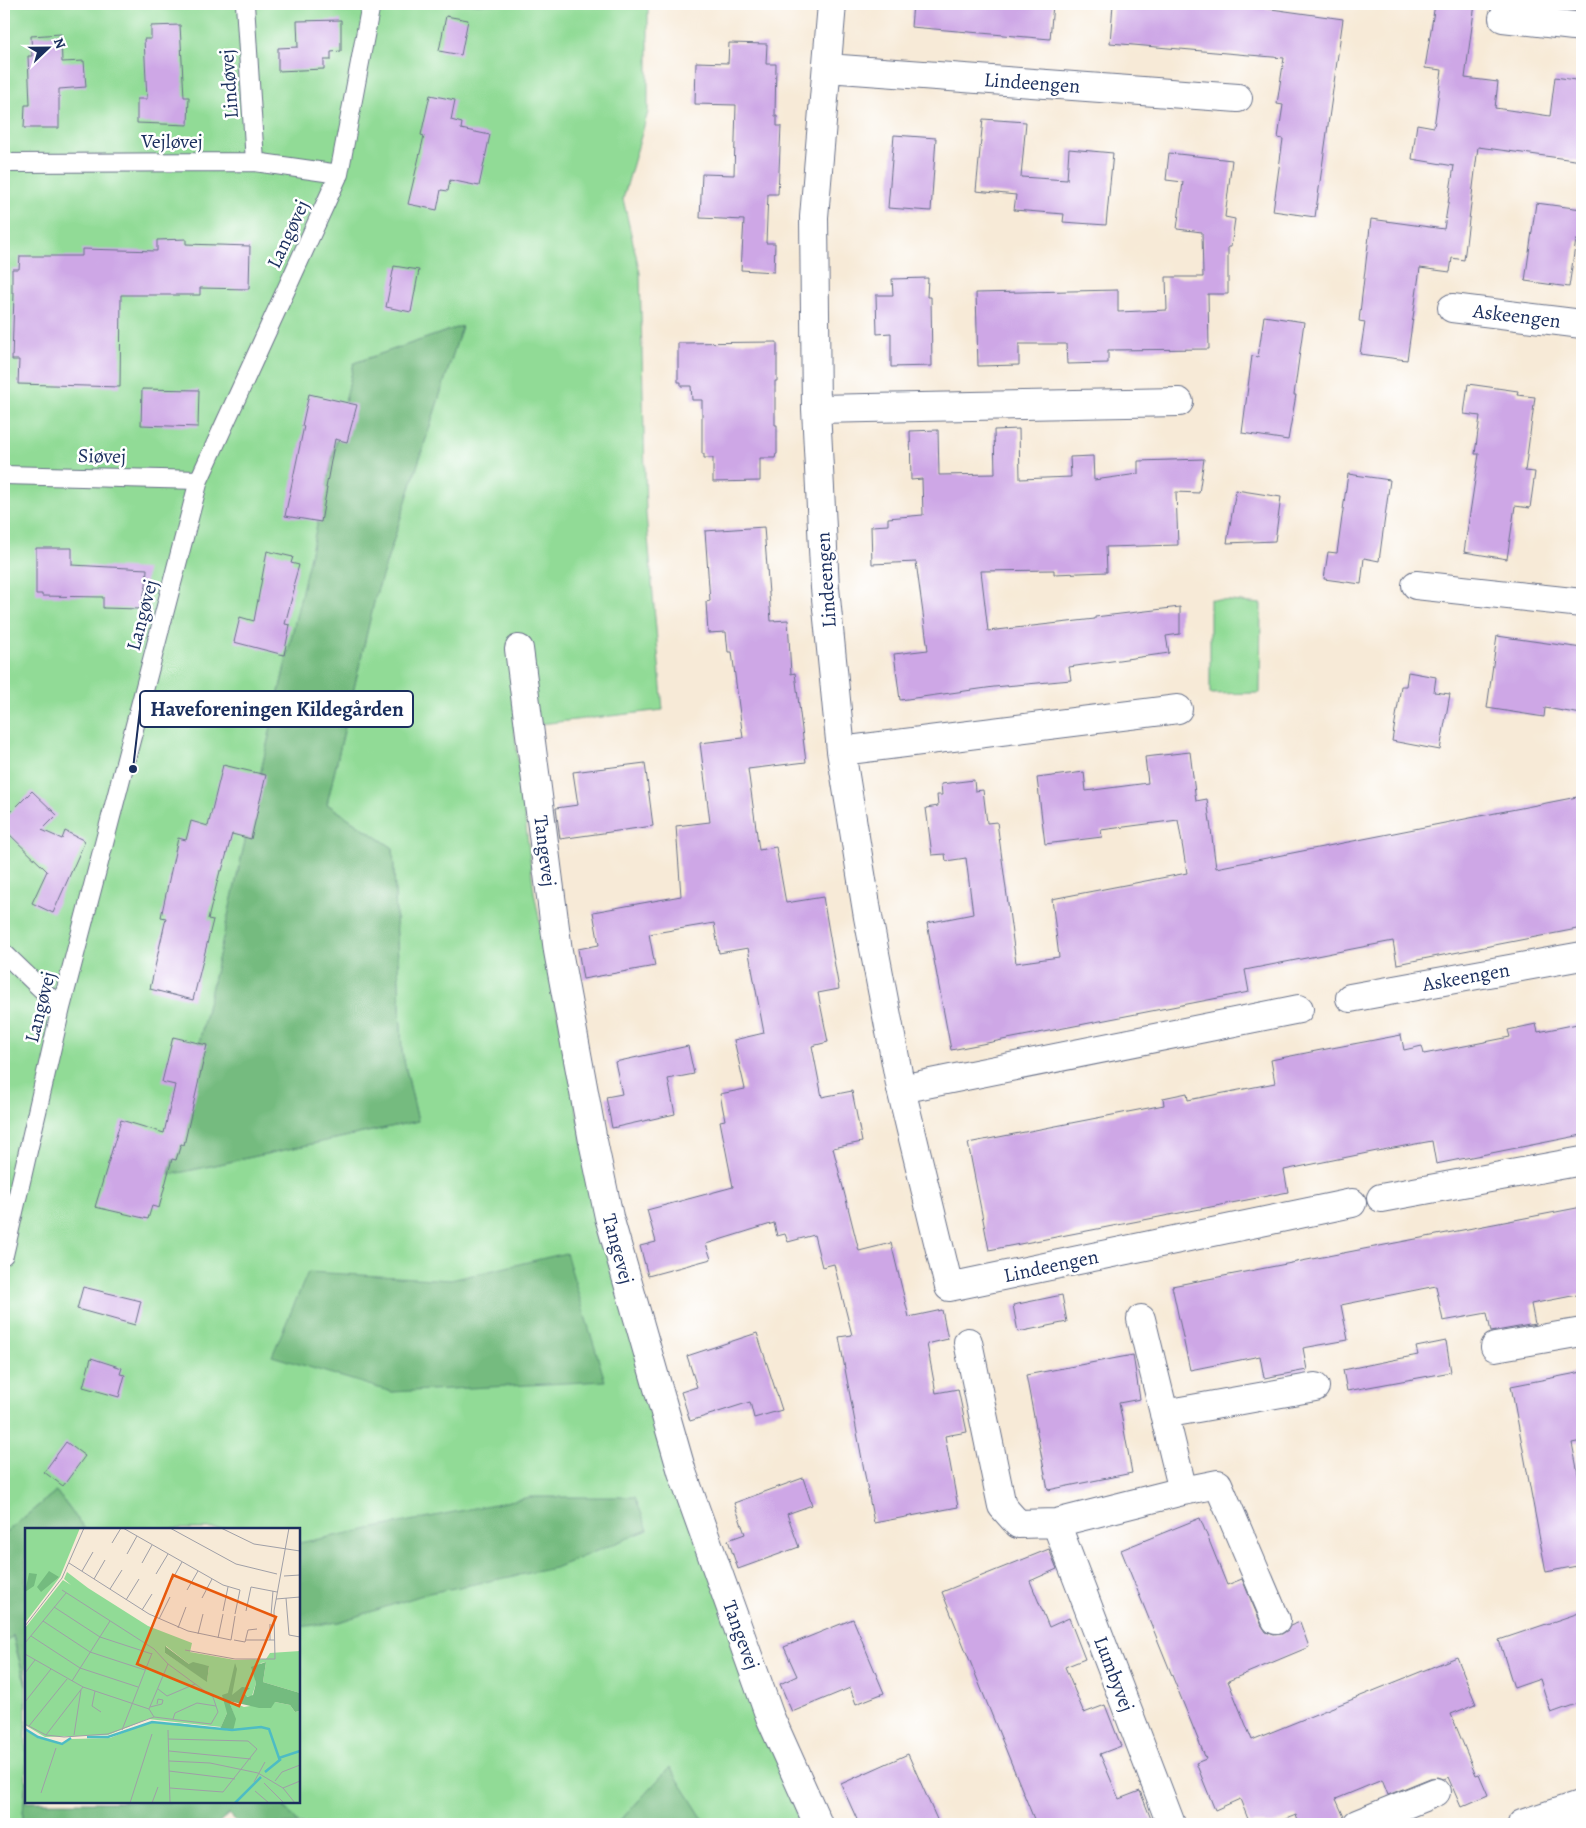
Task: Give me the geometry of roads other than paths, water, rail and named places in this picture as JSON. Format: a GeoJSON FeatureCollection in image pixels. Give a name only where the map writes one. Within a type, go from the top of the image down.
{"type":"FeatureCollection","features":[{"type":"Feature","properties":{"kind":"street","name":"Lindeengen"},"geometry":{"type":"LineString","coordinates":[[832,4],[814,216],[816,409],[825,588],[841,751],[868,917],[902,1089],[949,1287],[1352,1203]]}},
{"type":"Feature","properties":{"kind":"street"},"geometry":{"type":"LineString","coordinates":[[1503,18],[1582,27]]}},
{"type":"Feature","properties":{"kind":"street","name":"Lindeengen"},"geometry":{"type":"LineString","coordinates":[[827,68],[1238,98]]}},
{"type":"Feature","properties":{"kind":"street","name":"Askeengen"},"geometry":{"type":"LineString","coordinates":[[1452,308],[1582,324]]}},
{"type":"Feature","properties":{"kind":"street"},"geometry":{"type":"LineString","coordinates":[[816,409],[1179,402]]}},
{"type":"Feature","properties":{"kind":"street"},"geometry":{"type":"LineString","coordinates":[[1416,585],[1582,603]]}},
{"type":"Feature","properties":{"kind":"street","name":"Tangevej"},"geometry":{"type":"LineString","coordinates":[[519,648],[558,951],[609,1217],[682,1472],[770,1716],[818,1824]]}},
{"type":"Feature","properties":{"kind":"street"},"geometry":{"type":"LineString","coordinates":[[841,751],[1178,709]]}},
{"type":"Feature","properties":{"kind":"street","name":"Askeengen"},"geometry":{"type":"LineString","coordinates":[[1350,998],[1582,956]]}},
{"type":"Feature","properties":{"kind":"street"},"geometry":{"type":"LineString","coordinates":[[902,1089],[1299,1009]]}},
{"type":"Feature","properties":{"kind":"street"},"geometry":{"type":"LineString","coordinates":[[1381,1198],[1582,1161]]}},
{"type":"Feature","properties":{"kind":"street"},"geometry":{"type":"LineString","coordinates":[[1141,1320],[1182,1491]]}},
{"type":"Feature","properties":{"kind":"street"},"geometry":{"type":"LineString","coordinates":[[1495,1347],[1582,1332]]}},
{"type":"Feature","properties":{"kind":"street"},"geometry":{"type":"LineString","coordinates":[[968,1342],[1002,1506],[1018,1524],[1056,1523],[1182,1491],[1218,1484],[1276,1620]]}},
{"type":"Feature","properties":{"kind":"street"},"geometry":{"type":"LineString","coordinates":[[1164,1414],[1315,1387]]}},
{"type":"Feature","properties":{"kind":"street","name":"Lumbyvej"},"geometry":{"type":"LineString","coordinates":[[1056,1523],[1171,1824]]}},
{"type":"Feature","properties":{"kind":"street"},"geometry":{"type":"LineString","coordinates":[[1357,1824],[1436,1792]]}},
{"type":"Feature","properties":{"kind":"street"},"geometry":{"type":"LineString","coordinates":[[1522,1824],[1582,1804]]}},
{"type":"Feature","properties":{"kind":"lane","name":"Lindøvej"},"geometry":{"type":"LineString","coordinates":[[245,4],[255,162]]}},
{"type":"Feature","properties":{"kind":"lane","name":"Langøvej"},"geometry":{"type":"LineString","coordinates":[[4,1255],[61,1008],[199,480],[339,174],[372,4]]}},
{"type":"Feature","properties":{"kind":"lane","name":"Vejløvej"},"geometry":{"type":"LineString","coordinates":[[4,163],[255,162],[339,174]]}},
{"type":"Feature","properties":{"kind":"lane","name":"Siøvej"},"geometry":{"type":"LineString","coordinates":[[4,475],[199,480]]}},
{"type":"Feature","properties":{"kind":"lane"},"geometry":{"type":"LineString","coordinates":[[4,952],[61,1008]]}},
{"type":"Feature","properties":{"kind":"place","name":"Haveforeningen Kildegården"},"geometry":{"type":"Point","coordinates":[133,769]}}]}
